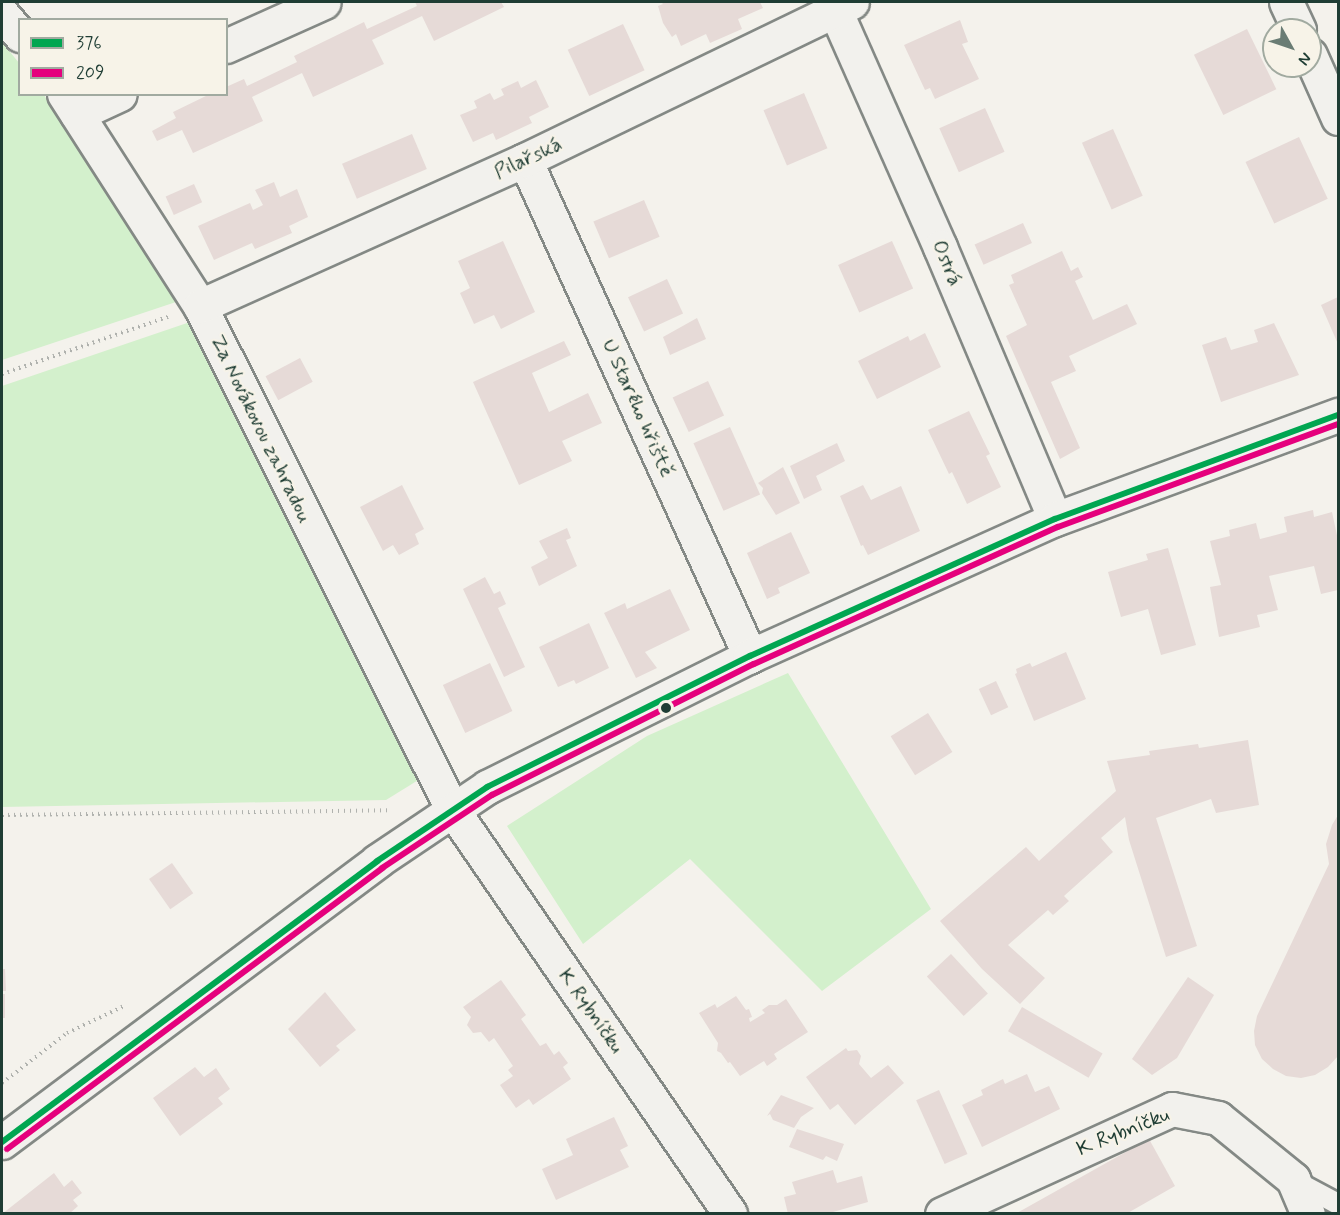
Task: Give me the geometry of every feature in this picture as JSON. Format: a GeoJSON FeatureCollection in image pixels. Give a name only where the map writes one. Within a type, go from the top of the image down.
{"type":"FeatureCollection","features":[{"type":"Feature","properties":{"kind":"street"},"geometry":{"type":"LineString","coordinates":[[228,45],[324,2]]}},
{"type":"Feature","properties":{"kind":"street"},"geometry":{"type":"LineString","coordinates":[[1286,2],[1293,18]]}},
{"type":"Feature","properties":{"kind":"street","name":"Pilařská"},"geometry":{"type":"LineString","coordinates":[[200,306],[525,159],[843,6]]}},
{"type":"Feature","properties":{"kind":"street","name":"Ostrá"},"geometry":{"type":"LineString","coordinates":[[843,6],[940,247],[1055,519]]}},
{"type":"Feature","properties":{"kind":"street"},"geometry":{"type":"LineString","coordinates":[[2,14],[18,33]]}},
{"type":"Feature","properties":{"kind":"street"},"geometry":{"type":"LineString","coordinates":[[1320,78],[1338,118]]}},
{"type":"Feature","properties":{"kind":"street"},"geometry":{"type":"LineString","coordinates":[[70,104],[110,96]]}},
{"type":"Feature","properties":{"kind":"street","name":"Za Novákovou zahradou"},"geometry":{"type":"LineString","coordinates":[[70,104],[200,306],[452,809]]}},
{"type":"Feature","properties":{"kind":"street","name":"U Starého hřiště"},"geometry":{"type":"LineString","coordinates":[[525,159],[750,656]]}},
{"type":"Feature","properties":{"kind":"street"},"geometry":{"type":"LineString","coordinates":[[2,1142],[452,809],[487,787],[750,656],[1055,519],[1338,416]]}},
{"type":"Feature","properties":{"kind":"street","name":"K Rybníčku"},"geometry":{"type":"LineString","coordinates":[[452,809],[730,1214]]}},
{"type":"Feature","properties":{"kind":"street","name":"K Rybníčku"},"geometry":{"type":"LineString","coordinates":[[942,1214],[1173,1109],[1218,1118],[1293,1179],[1308,1214]]}},
{"type":"Feature","properties":{"kind":"lane"},"geometry":{"type":"LineString","coordinates":[[1293,1179],[1338,1204]]}},
{"type":"Feature","properties":{"kind":"path"},"geometry":{"type":"LineString","coordinates":[[2,374],[200,306]]}},
{"type":"Feature","properties":{"kind":"path"},"geometry":{"type":"LineString","coordinates":[[2,815],[391,810]]}},
{"type":"Feature","properties":{"kind":"path"},"geometry":{"type":"LineString","coordinates":[[2,1083],[67,1033],[127,1005]]}},
{"type":"Feature","properties":{"kind":"green space"},"geometry":{"type":"Polygon","coordinates":[[[2,42],[18,62],[18,96],[45,96],[176,302],[2,360],[2,42]]]}},
{"type":"Feature","properties":{"kind":"green space"},"geometry":{"type":"Polygon","coordinates":[[[190,322],[420,779],[386,800],[2,807],[2,386],[190,322]]]}},
{"type":"Feature","properties":{"kind":"green space"},"geometry":{"type":"Polygon","coordinates":[[[788,673],[931,909],[822,991],[690,859],[583,944],[507,826],[647,736],[788,673]]]}},
{"type":"Feature","properties":{"kind":"building"},"geometry":{"type":"Polygon","coordinates":[[[415,2],[501,2],[504,7],[434,41],[422,16],[372,40],[384,64],[313,97],[302,73],[252,97],[263,121],[193,153],[182,130],[157,141],[152,131],[176,118],[173,112],[206,96],[228,96],[228,86],[244,79],[247,86],[297,62],[294,56],[364,22],[367,29],[417,6],[415,2]]]}},
{"type":"Feature","properties":{"kind":"building"},"geometry":{"type":"Polygon","coordinates":[[[661,2],[760,2],[763,8],[738,19],[742,29],[710,43],[706,34],[681,46],[676,34],[672,37],[663,23],[658,6],[663,4],[661,2]]]}},
{"type":"Feature","properties":{"kind":"building"},"geometry":{"type":"Polygon","coordinates":[[[960,20],[968,42],[962,44],[979,79],[935,99],[930,88],[925,90],[904,45],[960,20]]]}},
{"type":"Feature","properties":{"kind":"building"},"geometry":{"type":"Polygon","coordinates":[[[623,24],[645,70],[589,96],[568,50],[623,24]]]}},
{"type":"Feature","properties":{"kind":"building"},"geometry":{"type":"Polygon","coordinates":[[[1247,29],[1262,60],[1262,78],[1271,78],[1276,89],[1223,115],[1194,55],[1247,29]]]}},
{"type":"Feature","properties":{"kind":"building"},"geometry":{"type":"Polygon","coordinates":[[[536,80],[549,107],[529,117],[532,123],[496,140],[493,133],[473,142],[460,115],[477,108],[474,101],[490,93],[494,100],[504,95],[501,89],[518,81],[521,88],[536,80]]]}},
{"type":"Feature","properties":{"kind":"building"},"geometry":{"type":"Polygon","coordinates":[[[804,93],[827,148],[787,165],[763,110],[804,93]]]}},
{"type":"Feature","properties":{"kind":"building"},"geometry":{"type":"Polygon","coordinates":[[[985,108],[1005,152],[959,172],[939,128],[985,108]]]}},
{"type":"Feature","properties":{"kind":"building"},"geometry":{"type":"Polygon","coordinates":[[[1113,129],[1143,196],[1112,210],[1082,143],[1113,129]]]}},
{"type":"Feature","properties":{"kind":"building"},"geometry":{"type":"Polygon","coordinates":[[[412,134],[427,169],[357,199],[342,164],[412,134]]]}},
{"type":"Feature","properties":{"kind":"building"},"geometry":{"type":"Polygon","coordinates":[[[1299,137],[1328,199],[1274,224],[1246,162],[1299,137]]]}},
{"type":"Feature","properties":{"kind":"building"},"geometry":{"type":"Polygon","coordinates":[[[274,182],[280,197],[297,189],[308,217],[289,226],[292,233],[255,249],[252,243],[214,260],[198,226],[250,203],[253,210],[263,205],[255,190],[274,182]]]}},
{"type":"Feature","properties":{"kind":"building"},"geometry":{"type":"Polygon","coordinates":[[[194,184],[202,202],[174,215],[166,197],[194,184]]]}},
{"type":"Feature","properties":{"kind":"building"},"geometry":{"type":"Polygon","coordinates":[[[644,200],[660,237],[609,258],[593,221],[644,200]]]}},
{"type":"Feature","properties":{"kind":"building"},"geometry":{"type":"Polygon","coordinates":[[[1023,223],[1032,243],[984,265],[975,245],[1023,223]]]}},
{"type":"Feature","properties":{"kind":"building"},"geometry":{"type":"Polygon","coordinates":[[[503,241],[535,312],[501,329],[494,315],[474,324],[460,293],[470,288],[458,261],[503,241]]]}},
{"type":"Feature","properties":{"kind":"building"},"geometry":{"type":"Polygon","coordinates":[[[892,241],[913,289],[859,313],[838,265],[892,241]]]}},
{"type":"Feature","properties":{"kind":"building"},"geometry":{"type":"Polygon","coordinates":[[[1062,251],[1071,271],[1078,267],[1083,277],[1075,281],[1093,320],[1127,304],[1137,324],[1069,356],[1076,371],[1051,382],[1080,448],[1060,459],[1006,336],[1027,325],[1009,285],[1014,283],[1011,275],[1062,251]]]}},
{"type":"Feature","properties":{"kind":"building"},"geometry":{"type":"Polygon","coordinates":[[[667,279],[683,313],[644,332],[628,297],[667,279]]]}},
{"type":"Feature","properties":{"kind":"building"},"geometry":{"type":"Polygon","coordinates":[[[1338,297],[1338,344],[1321,305],[1338,297]]]}},
{"type":"Feature","properties":{"kind":"building"},"geometry":{"type":"Polygon","coordinates":[[[697,318],[706,339],[670,355],[663,337],[697,318]]]}},
{"type":"Feature","properties":{"kind":"building"},"geometry":{"type":"Polygon","coordinates":[[[1274,323],[1299,375],[1221,402],[1202,345],[1226,337],[1231,350],[1258,342],[1254,330],[1274,323]]]}},
{"type":"Feature","properties":{"kind":"building"},"geometry":{"type":"Polygon","coordinates":[[[925,333],[941,367],[877,399],[858,361],[908,336],[910,341],[925,333]]]}},
{"type":"Feature","properties":{"kind":"building"},"geometry":{"type":"Polygon","coordinates":[[[564,341],[571,355],[532,373],[549,412],[588,393],[602,423],[562,441],[572,461],[519,485],[473,382],[564,341]]]}},
{"type":"Feature","properties":{"kind":"building"},"geometry":{"type":"Polygon","coordinates":[[[300,358],[313,382],[278,400],[266,376],[300,358]]]}},
{"type":"Feature","properties":{"kind":"building"},"geometry":{"type":"Polygon","coordinates":[[[708,381],[724,415],[689,432],[673,397],[708,381]]]}},
{"type":"Feature","properties":{"kind":"building"},"geometry":{"type":"Polygon","coordinates":[[[969,411],[990,454],[986,456],[1001,487],[967,504],[952,472],[949,474],[928,430],[969,411]]]}},
{"type":"Feature","properties":{"kind":"building"},"geometry":{"type":"Polygon","coordinates":[[[730,427],[760,495],[724,511],[693,443],[730,427]]]}},
{"type":"Feature","properties":{"kind":"building"},"geometry":{"type":"Polygon","coordinates":[[[837,443],[845,461],[816,476],[822,490],[804,499],[790,466],[837,443]]]}},
{"type":"Feature","properties":{"kind":"building"},"geometry":{"type":"Polygon","coordinates":[[[783,467],[800,503],[776,515],[762,493],[763,488],[758,483],[783,467]]]}},
{"type":"Feature","properties":{"kind":"building"},"geometry":{"type":"Polygon","coordinates":[[[402,485],[424,529],[415,534],[419,544],[399,555],[393,545],[383,551],[360,507],[402,485]]]}},
{"type":"Feature","properties":{"kind":"building"},"geometry":{"type":"Polygon","coordinates":[[[863,485],[871,500],[901,486],[920,531],[868,555],[863,545],[861,546],[840,496],[863,485]]]}},
{"type":"Feature","properties":{"kind":"building"},"geometry":{"type":"Polygon","coordinates":[[[1313,510],[1314,517],[1332,512],[1338,540],[1338,590],[1321,594],[1314,566],[1269,576],[1278,610],[1257,615],[1260,627],[1219,637],[1210,587],[1221,585],[1210,541],[1230,536],[1229,530],[1256,523],[1260,539],[1287,532],[1284,517],[1313,510]]]}},
{"type":"Feature","properties":{"kind":"building"},"geometry":{"type":"Polygon","coordinates":[[[567,528],[571,538],[566,540],[577,566],[539,586],[531,567],[548,558],[539,541],[567,528]]]}},
{"type":"Feature","properties":{"kind":"building"},"geometry":{"type":"Polygon","coordinates":[[[791,532],[810,573],[778,588],[780,593],[767,599],[747,553],[791,532]]]}},
{"type":"Feature","properties":{"kind":"building"},"geometry":{"type":"Polygon","coordinates":[[[1168,548],[1196,645],[1161,655],[1148,609],[1121,617],[1108,572],[1148,560],[1146,554],[1168,548]]]}},
{"type":"Feature","properties":{"kind":"building"},"geometry":{"type":"Polygon","coordinates":[[[485,577],[494,594],[500,591],[506,604],[498,608],[525,667],[504,677],[463,589],[485,577]]]}},
{"type":"Feature","properties":{"kind":"building"},"geometry":{"type":"Polygon","coordinates":[[[670,589],[690,630],[645,652],[657,668],[636,678],[604,613],[625,603],[627,609],[670,589]]]}},
{"type":"Feature","properties":{"kind":"building"},"geometry":{"type":"Polygon","coordinates":[[[589,623],[609,668],[576,684],[574,680],[558,687],[539,647],[589,623]]]}},
{"type":"Feature","properties":{"kind":"building"},"geometry":{"type":"Polygon","coordinates":[[[1066,652],[1086,699],[1034,721],[1015,674],[1016,669],[1030,663],[1032,667],[1066,652]]]}},
{"type":"Feature","properties":{"kind":"building"},"geometry":{"type":"Polygon","coordinates":[[[490,663],[512,711],[465,733],[443,685],[490,663]]]}},
{"type":"Feature","properties":{"kind":"building"},"geometry":{"type":"Polygon","coordinates":[[[996,681],[1008,707],[991,715],[979,689],[996,681]]]}},
{"type":"Feature","properties":{"kind":"building"},"geometry":{"type":"Polygon","coordinates":[[[928,713],[952,752],[915,775],[891,736],[928,713]]]}},
{"type":"Feature","properties":{"kind":"building"},"geometry":{"type":"Polygon","coordinates":[[[1248,740],[1259,805],[1216,813],[1211,799],[1156,818],[1197,946],[1166,957],[1129,840],[1125,817],[1101,838],[1113,852],[1064,896],[1069,901],[1053,915],[1048,910],[1008,945],[1045,978],[1020,1004],[982,969],[940,921],[1026,847],[1039,861],[1116,791],[1107,761],[1150,755],[1149,751],[1198,744],[1199,748],[1248,740]]]}},
{"type":"Feature","properties":{"kind":"building"},"geometry":{"type":"Polygon","coordinates":[[[1338,815],[1338,1056],[1328,1067],[1315,1075],[1301,1078],[1286,1076],[1273,1069],[1262,1059],[1255,1045],[1254,1031],[1257,1016],[1329,864],[1326,844],[1338,815]]]}},
{"type":"Feature","properties":{"kind":"building"},"geometry":{"type":"Polygon","coordinates":[[[172,863],[193,893],[170,909],[149,879],[172,863]]]}},
{"type":"Feature","properties":{"kind":"building"},"geometry":{"type":"Polygon","coordinates":[[[951,954],[988,993],[964,1016],[927,977],[951,954]]]}},
{"type":"Feature","properties":{"kind":"building"},"geometry":{"type":"Polygon","coordinates":[[[2,969],[5,969],[6,991],[2,991],[2,969]]]}},
{"type":"Feature","properties":{"kind":"building"},"geometry":{"type":"Polygon","coordinates":[[[1188,977],[1214,995],[1177,1058],[1152,1075],[1132,1059],[1188,977]]]}},
{"type":"Feature","properties":{"kind":"building"},"geometry":{"type":"Polygon","coordinates":[[[501,980],[526,1015],[521,1019],[540,1046],[546,1043],[554,1055],[559,1051],[568,1063],[563,1067],[571,1079],[533,1105],[529,1099],[516,1108],[500,1085],[513,1076],[508,1070],[513,1066],[494,1038],[489,1042],[481,1032],[473,1033],[467,1025],[471,1017],[463,1007],[501,980]]]}},
{"type":"Feature","properties":{"kind":"building"},"geometry":{"type":"Polygon","coordinates":[[[325,992],[356,1030],[336,1046],[340,1050],[320,1067],[288,1029],[325,992]]]}},
{"type":"Feature","properties":{"kind":"building"},"geometry":{"type":"Polygon","coordinates":[[[2,994],[5,994],[5,1018],[2,1018],[2,994]]]}},
{"type":"Feature","properties":{"kind":"building"},"geometry":{"type":"Polygon","coordinates":[[[736,996],[746,1010],[749,1009],[752,1017],[749,1018],[750,1022],[765,1013],[762,1010],[769,1005],[777,1005],[786,999],[808,1032],[774,1054],[777,1059],[767,1066],[764,1061],[740,1076],[730,1062],[728,1063],[717,1051],[718,1043],[699,1013],[715,1004],[717,1008],[736,996]]]}},
{"type":"Feature","properties":{"kind":"building"},"geometry":{"type":"Polygon","coordinates":[[[1022,1007],[1103,1054],[1089,1078],[1008,1031],[1022,1007]]]}},
{"type":"Feature","properties":{"kind":"building"},"geometry":{"type":"Polygon","coordinates":[[[846,1048],[848,1051],[857,1050],[861,1056],[859,1064],[871,1078],[888,1065],[904,1083],[855,1125],[838,1104],[830,1110],[806,1077],[846,1048]]]}},
{"type":"Feature","properties":{"kind":"building"},"geometry":{"type":"Polygon","coordinates":[[[195,1067],[204,1077],[216,1068],[230,1089],[218,1098],[223,1104],[180,1136],[153,1098],[195,1067]]]}},
{"type":"Feature","properties":{"kind":"building"},"geometry":{"type":"Polygon","coordinates":[[[1027,1074],[1035,1092],[1049,1086],[1060,1109],[982,1147],[962,1105],[983,1095],[981,1090],[1003,1079],[1005,1084],[1027,1074]]]}},
{"type":"Feature","properties":{"kind":"building"},"geometry":{"type":"Polygon","coordinates":[[[939,1090],[967,1154],[945,1164],[916,1100],[939,1090]]]}},
{"type":"Feature","properties":{"kind":"building"},"geometry":{"type":"Polygon","coordinates":[[[781,1095],[814,1108],[801,1117],[794,1128],[773,1120],[770,1114],[767,1116],[781,1095]]]}},
{"type":"Feature","properties":{"kind":"building"},"geometry":{"type":"Polygon","coordinates":[[[614,1117],[628,1146],[620,1150],[629,1167],[556,1200],[542,1169],[573,1155],[566,1139],[614,1117]]]}},
{"type":"Feature","properties":{"kind":"building"},"geometry":{"type":"Polygon","coordinates":[[[797,1129],[844,1144],[837,1161],[826,1156],[823,1160],[789,1147],[797,1129]]]}},
{"type":"Feature","properties":{"kind":"building"},"geometry":{"type":"Polygon","coordinates":[[[1149,1139],[1175,1186],[1126,1214],[1015,1214],[1149,1139]]]}},
{"type":"Feature","properties":{"kind":"building"},"geometry":{"type":"Polygon","coordinates":[[[833,1170],[837,1183],[862,1176],[868,1202],[826,1214],[788,1214],[784,1197],[796,1194],[792,1182],[833,1170]]]}},
{"type":"Feature","properties":{"kind":"building"},"geometry":{"type":"Polygon","coordinates":[[[54,1173],[64,1187],[72,1180],[82,1193],[73,1200],[78,1206],[69,1214],[2,1214],[54,1173]]]}},
{"type":"Feature","properties":{"kind":"transit line","name":"376"},"geometry":{"type":"LineString","coordinates":[[2,1142],[377,861],[487,787],[750,656],[1055,519],[1338,415]]}},
{"type":"Feature","properties":{"kind":"transit line","name":"209"},"geometry":{"type":"LineString","coordinates":[[7,1149],[382,868],[492,795],[754,664],[1058,527],[1338,424]]}}]}
